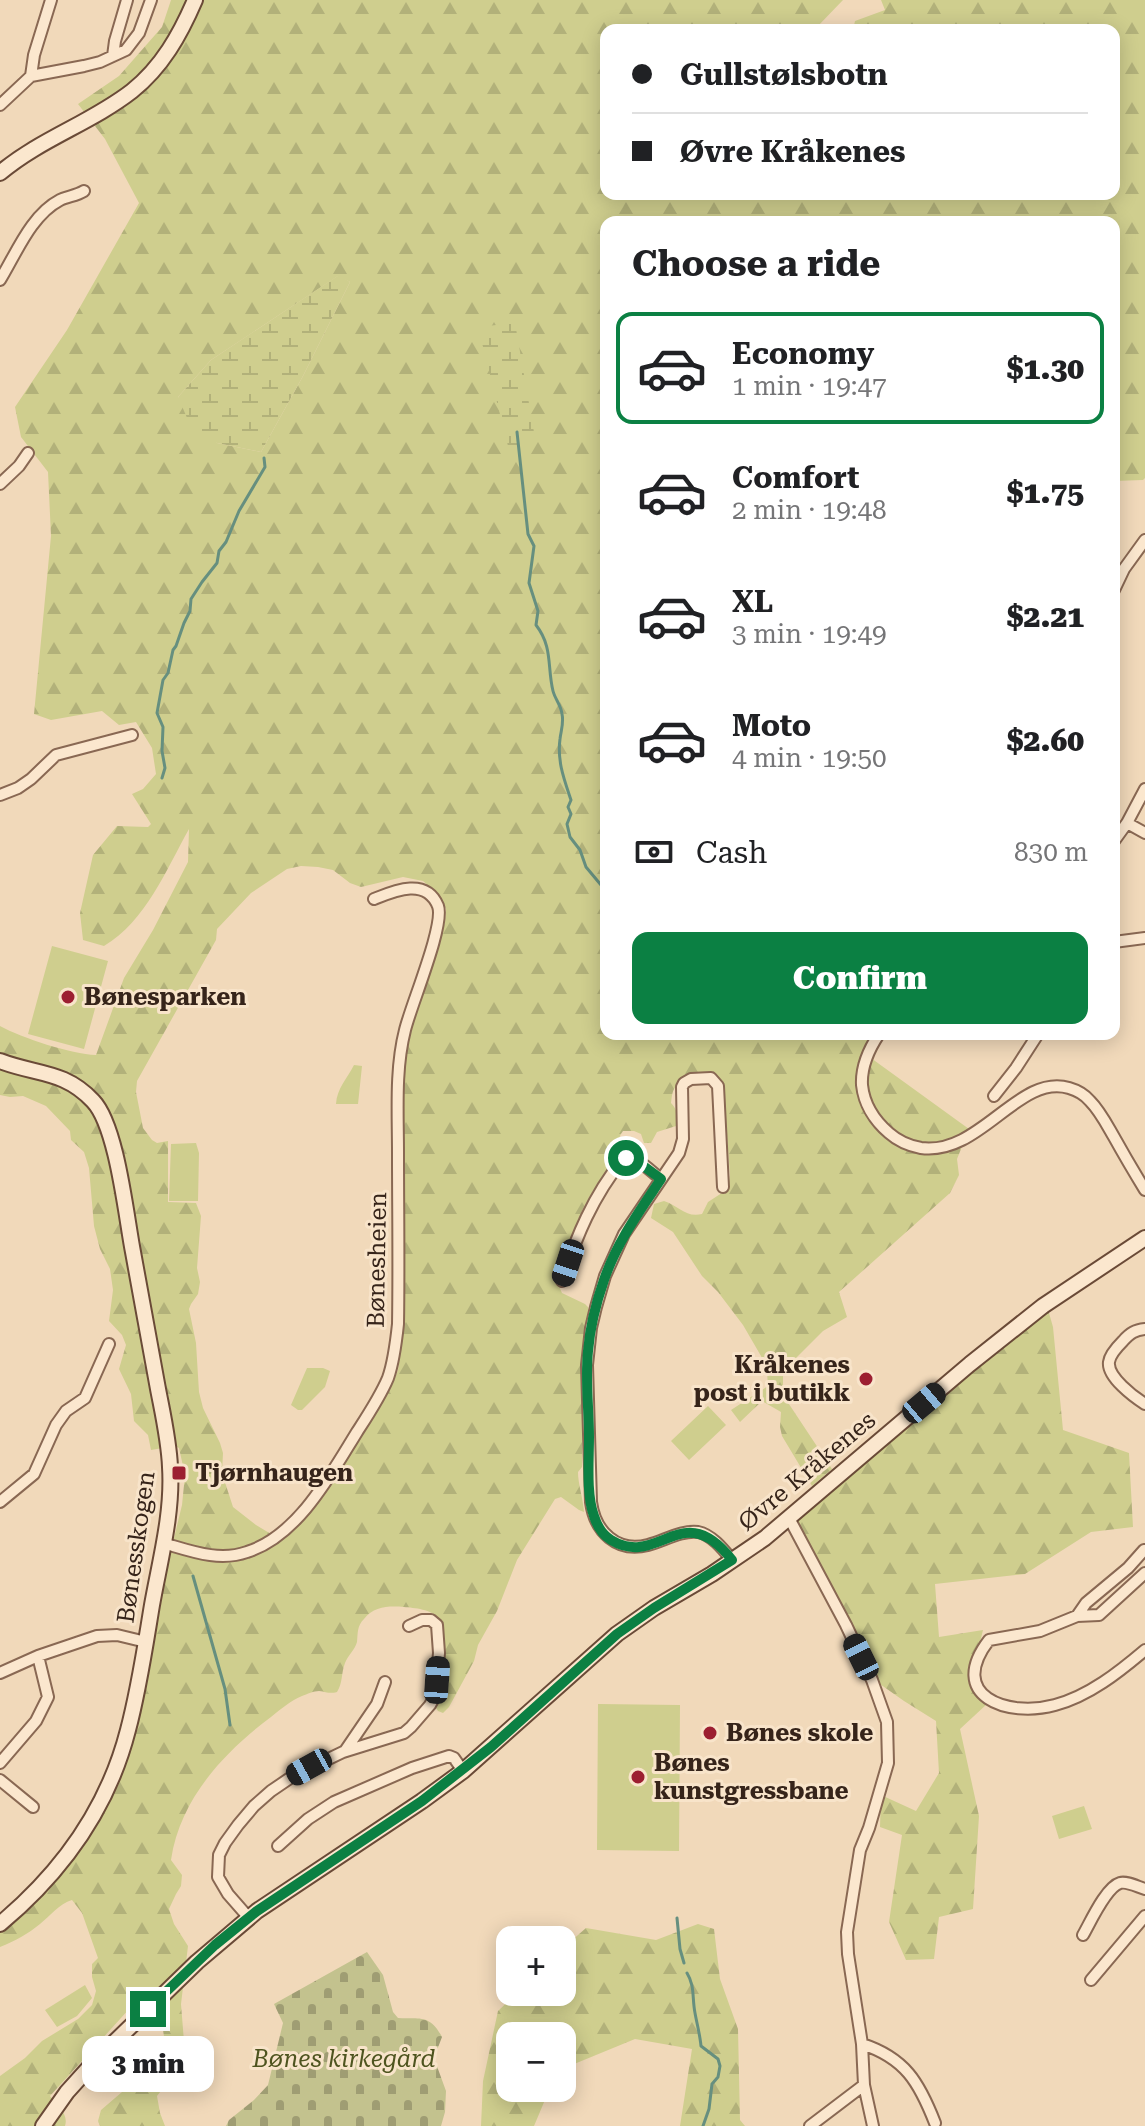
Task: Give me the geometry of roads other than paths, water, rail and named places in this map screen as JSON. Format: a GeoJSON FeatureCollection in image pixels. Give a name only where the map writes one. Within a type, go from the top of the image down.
{"type":"FeatureCollection","features":[{"type":"Feature","properties":{"kind":"main road"},"geometry":{"type":"LineString","coordinates":[[0,173],[133,90],[172,46],[195,0]]}},
{"type":"Feature","properties":{"kind":"main road","name":"Bønesskogen"},"geometry":{"type":"LineString","coordinates":[[0,1061],[53,1074],[74,1085],[100,1110],[108,1128],[169,1453],[170,1490],[146,1642],[128,1731],[115,1772],[98,1807],[62,1863],[0,1924]]}},
{"type":"Feature","properties":{"kind":"main road","name":"Øvre Kråkenes"},"geometry":{"type":"LineString","coordinates":[[43,2126],[95,2061],[197,1962],[249,1918],[463,1771],[617,1634],[765,1538],[994,1344],[1043,1306],[1145,1238]]}},
{"type":"Feature","properties":{"kind":"street"},"geometry":{"type":"LineString","coordinates":[[31,76],[34,55],[51,0]]}},
{"type":"Feature","properties":{"kind":"street"},"geometry":{"type":"LineString","coordinates":[[113,56],[127,0]]}},
{"type":"Feature","properties":{"kind":"street"},"geometry":{"type":"LineString","coordinates":[[0,105],[31,76],[84,66],[126,50],[136,38],[151,0]]}},
{"type":"Feature","properties":{"kind":"street"},"geometry":{"type":"LineString","coordinates":[[0,280],[41,216],[60,200],[84,191]]}},
{"type":"Feature","properties":{"kind":"street"},"geometry":{"type":"LineString","coordinates":[[0,484],[28,453]]}},
{"type":"Feature","properties":{"kind":"street"},"geometry":{"type":"LineString","coordinates":[[1120,577],[1145,540]]}},
{"type":"Feature","properties":{"kind":"street"},"geometry":{"type":"LineString","coordinates":[[0,795],[31,779],[56,755],[132,735]]}},
{"type":"Feature","properties":{"kind":"street"},"geometry":{"type":"LineString","coordinates":[[1120,833],[1145,789]]}},
{"type":"Feature","properties":{"kind":"street"},"geometry":{"type":"LineString","coordinates":[[1127,823],[1145,833]]}},
{"type":"Feature","properties":{"kind":"street","name":"Bønesheien"},"geometry":{"type":"LineString","coordinates":[[163,1543],[203,1554],[232,1556],[253,1550],[277,1535],[312,1501],[388,1378],[398,1324],[401,1052],[405,1029],[437,933],[439,915],[431,897],[416,888],[395,890],[374,899]]}},
{"type":"Feature","properties":{"kind":"street"},"geometry":{"type":"LineString","coordinates":[[1120,941],[1145,938]]}},
{"type":"Feature","properties":{"kind":"street"},"geometry":{"type":"LineString","coordinates":[[875,1040],[865,1063],[862,1085],[867,1104],[877,1122],[911,1147],[950,1147],[1041,1087],[1058,1085],[1074,1089],[1090,1100],[1145,1190]]}},
{"type":"Feature","properties":{"kind":"street"},"geometry":{"type":"LineString","coordinates":[[994,1096],[1034,1040]]}},
{"type":"Feature","properties":{"kind":"street"},"geometry":{"type":"LineString","coordinates":[[723,1187],[718,1086],[711,1078],[691,1079],[684,1083],[681,1096],[682,1146],[624,1234],[600,1293],[591,1328],[587,1392],[593,1514],[604,1534],[617,1543],[637,1547],[695,1532],[712,1539],[732,1560]]}},
{"type":"Feature","properties":{"kind":"street"},"geometry":{"type":"LineString","coordinates":[[562,1281],[574,1245],[597,1195],[623,1159],[638,1162],[661,1179]]}},
{"type":"Feature","properties":{"kind":"street"},"geometry":{"type":"LineString","coordinates":[[1145,1329],[1129,1334],[1117,1347],[1108,1365],[1128,1392],[1145,1404]]}},
{"type":"Feature","properties":{"kind":"street"},"geometry":{"type":"LineString","coordinates":[[0,1502],[38,1469],[56,1425],[72,1405],[85,1398],[109,1344]]}},
{"type":"Feature","properties":{"kind":"street"},"geometry":{"type":"LineString","coordinates":[[789,1518],[846,1625],[872,1680],[887,1722],[888,1763],[860,1850],[847,1932],[862,2044],[864,2085],[873,2126]]}},
{"type":"Feature","properties":{"kind":"street"},"geometry":{"type":"LineString","coordinates":[[1077,1616],[1086,1603],[1128,1568],[1144,1550]]}},
{"type":"Feature","properties":{"kind":"street"},"geometry":{"type":"LineString","coordinates":[[1145,1573],[1099,1615],[1077,1616],[1040,1631],[989,1640],[974,1665],[974,1681],[992,1702],[1006,1707],[1026,1709],[1054,1706],[1099,1685],[1145,1650]]}},
{"type":"Feature","properties":{"kind":"street"},"geometry":{"type":"LineString","coordinates":[[249,1918],[218,1877],[219,1855],[225,1843],[271,1791],[309,1767],[343,1752],[404,1733],[432,1702],[439,1653],[437,1625],[431,1620],[422,1620],[409,1626]]}},
{"type":"Feature","properties":{"kind":"street"},"geometry":{"type":"LineString","coordinates":[[0,1673],[97,1636],[117,1635],[146,1642]]}},
{"type":"Feature","properties":{"kind":"street"},"geometry":{"type":"LineString","coordinates":[[0,1763],[36,1721],[48,1697],[38,1656]]}},
{"type":"Feature","properties":{"kind":"street"},"geometry":{"type":"LineString","coordinates":[[343,1752],[377,1704],[385,1682]]}},
{"type":"Feature","properties":{"kind":"street"},"geometry":{"type":"LineString","coordinates":[[278,1846],[327,1805],[365,1787],[449,1756],[463,1771]]}},
{"type":"Feature","properties":{"kind":"street"},"geometry":{"type":"LineString","coordinates":[[0,1780],[33,1807]]}},
{"type":"Feature","properties":{"kind":"street"},"geometry":{"type":"LineString","coordinates":[[1083,1935],[1104,1898],[1116,1884],[1123,1882],[1145,1889]]}},
{"type":"Feature","properties":{"kind":"street"},"geometry":{"type":"LineString","coordinates":[[1091,1980],[1145,1916]]}},
{"type":"Feature","properties":{"kind":"street"},"geometry":{"type":"LineString","coordinates":[[862,2044],[905,2067],[935,2123]]}},
{"type":"Feature","properties":{"kind":"street"},"geometry":{"type":"LineString","coordinates":[[810,2126],[864,2085]]}},
{"type":"Feature","properties":{"kind":"waterway"},"geometry":{"type":"LineString","coordinates":[[517,432],[528,534],[534,546],[529,583],[538,611],[536,625],[545,641],[553,691],[563,717],[559,755],[571,800],[567,824],[570,837],[580,850],[586,867],[600,884]]}},
{"type":"Feature","properties":{"kind":"waterway"},"geometry":{"type":"LineString","coordinates":[[162,778],[165,768],[163,727],[157,713],[163,680],[190,611],[191,599],[217,563],[219,551],[265,467],[264,458]]}},
{"type":"Feature","properties":{"kind":"waterway"},"geometry":{"type":"LineString","coordinates":[[193,1576],[225,1689],[230,1725]]}},
{"type":"Feature","properties":{"kind":"waterway"},"geometry":{"type":"LineString","coordinates":[[677,1918],[684,1963]]}},
{"type":"Feature","properties":{"kind":"waterway"},"geometry":{"type":"LineString","coordinates":[[687,1973],[701,2046],[718,2059],[720,2066],[718,2077],[712,2084],[703,2126]]}},
{"type":"Feature","properties":{"kind":"place","name":"Bønesparken"},"geometry":{"type":"Point","coordinates":[68,997]}},
{"type":"Feature","properties":{"kind":"place","name":"Kråkenes post i butikk"},"geometry":{"type":"Point","coordinates":[866,1379]}},
{"type":"Feature","properties":{"kind":"place","name":"Tjørnhaugen"},"geometry":{"type":"Point","coordinates":[179,1473]}},
{"type":"Feature","properties":{"kind":"place","name":"Bønes skole"},"geometry":{"type":"Point","coordinates":[710,1733]}},
{"type":"Feature","properties":{"kind":"place","name":"Bønes kunstgressbane"},"geometry":{"type":"Point","coordinates":[638,1777]}},
{"type":"Feature","properties":{"kind":"park label","name":"Bønes kirkegård"},"geometry":{"type":"Point","coordinates":[344,2059]}}]}
